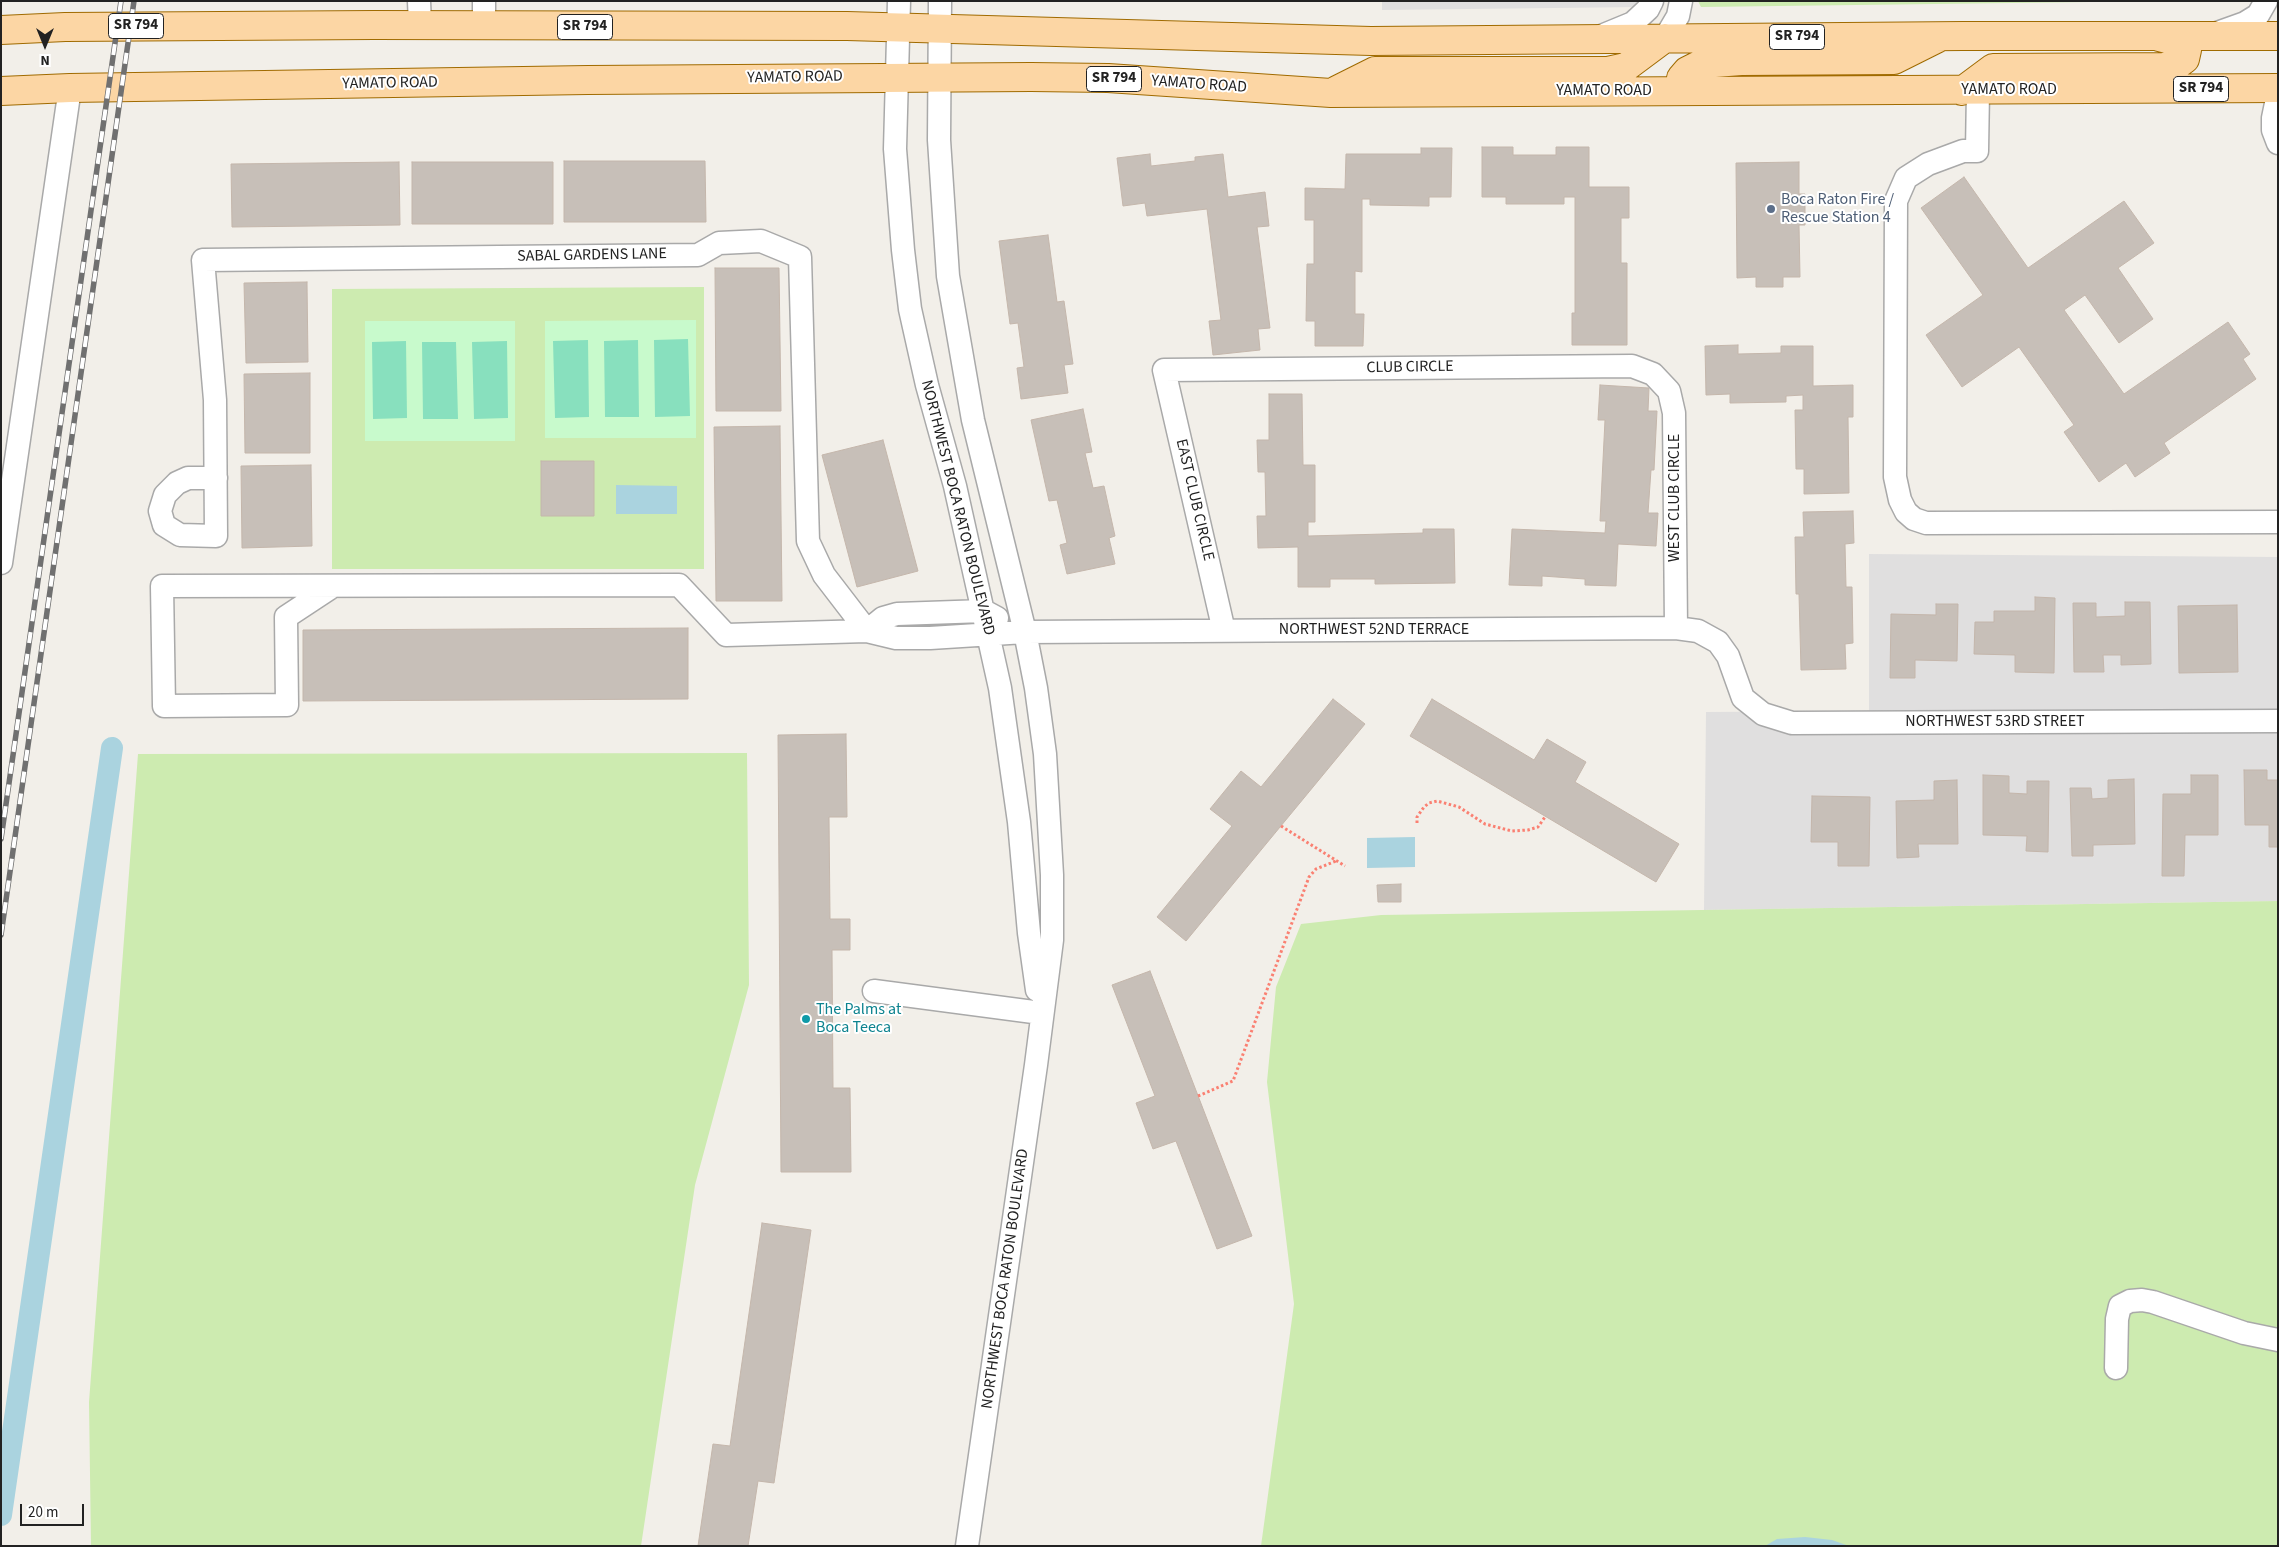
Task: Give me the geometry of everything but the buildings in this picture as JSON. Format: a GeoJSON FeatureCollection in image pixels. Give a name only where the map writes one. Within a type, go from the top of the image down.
{"type":"FeatureCollection","features":[{"type":"Feature","properties":{"kind":"main road","name":"SR 794"},"geometry":{"type":"LineString","coordinates":[[1,30],[419,13],[899,14],[940,28],[1362,41],[1941,36],[2278,36]]}},
{"type":"Feature","properties":{"kind":"main road"},"geometry":{"type":"LineString","coordinates":[[1680,90],[1681,78],[1688,71],[1701,64],[1741,61],[1894,60],[1941,36]]}},
{"type":"Feature","properties":{"kind":"main road"},"geometry":{"type":"LineString","coordinates":[[1970,91],[1993,68],[2164,67],[2178,64],[2185,59],[2187,50],[2182,43],[2154,36]]}},
{"type":"Feature","properties":{"kind":"main road"},"geometry":{"type":"LineString","coordinates":[[1331,93],[1375,71],[1608,71],[1626,67],[1665,38]]}},
{"type":"Feature","properties":{"kind":"main road","name":"YAMATO ROAD"},"geometry":{"type":"LineString","coordinates":[[1,92],[70,88],[897,78],[1108,78],[1331,93],[2278,88]]}},
{"type":"Feature","properties":{"kind":"street","name":"NORTHWEST BOCA RATON BOULEVARD"},"geometry":{"type":"LineString","coordinates":[[940,1],[939,140],[949,283],[973,420],[1036,688],[1050,821],[1052,940],[1041,1013],[1036,1065],[967,1546]]}},
{"type":"Feature","properties":{"kind":"street"},"geometry":{"type":"LineString","coordinates":[[1593,39],[1633,23],[1648,9],[1652,1]]}},
{"type":"Feature","properties":{"kind":"street"},"geometry":{"type":"LineString","coordinates":[[1665,38],[1678,16],[1681,1]]}},
{"type":"Feature","properties":{"kind":"street"},"geometry":{"type":"LineString","coordinates":[[2206,36],[2227,30],[2252,19],[2258,15],[2266,1]]}},
{"type":"Feature","properties":{"kind":"street","name":"NORTHWEST BOCA RATON BOULEVARD"},"geometry":{"type":"LineString","coordinates":[[899,14],[896,149],[898,196],[910,309],[918,349],[955,486],[1000,688],[1018,812],[1029,933],[1041,1013]]}},
{"type":"Feature","properties":{"kind":"street"},"geometry":{"type":"LineString","coordinates":[[1,563],[70,88]]}},
{"type":"Feature","properties":{"kind":"street"},"geometry":{"type":"LineString","coordinates":[[1970,91],[1977,151],[1964,151],[1928,164],[1906,178],[1896,200],[1895,477],[1900,500],[1906,512],[1914,519],[1926,523],[2278,522]]}},
{"type":"Feature","properties":{"kind":"street"},"geometry":{"type":"LineString","coordinates":[[2278,94],[2273,118],[2273,130],[2278,143]]}},
{"type":"Feature","properties":{"kind":"street","name":"SABAL GARDENS LANE"},"geometry":{"type":"LineString","coordinates":[[216,478],[215,400],[203,260],[698,255],[719,242],[761,241],[800,257],[808,541],[824,575],[867,631]]}},
{"type":"Feature","properties":{"kind":"street","name":"CLUB CIRCLE"},"geometry":{"type":"LineString","coordinates":[[1164,370],[1632,366],[1654,374]]}},
{"type":"Feature","properties":{"kind":"street","name":"EAST CLUB CIRCLE"},"geometry":{"type":"LineString","coordinates":[[1164,370],[1224,630]]}},
{"type":"Feature","properties":{"kind":"street","name":"WEST CLUB CIRCLE"},"geometry":{"type":"LineString","coordinates":[[1654,374],[1669,391],[1674,413],[1676,628]]}},
{"type":"Feature","properties":{"kind":"street"},"geometry":{"type":"LineString","coordinates":[[333,586],[286,618],[287,705],[164,706],[162,586],[679,585],[726,635],[867,631],[896,638],[989,636]]}},
{"type":"Feature","properties":{"kind":"street"},"geometry":{"type":"LineString","coordinates":[[867,631],[883,618],[897,614],[984,611],[1024,632]]}},
{"type":"Feature","properties":{"kind":"street","name":"NORTHWEST 52ND TERRACE"},"geometry":{"type":"LineString","coordinates":[[989,636],[1024,632],[1676,628],[1698,631],[1718,642],[1728,656],[1734,676]]}},
{"type":"Feature","properties":{"kind":"street","name":"NORTHWEST 53RD STREET"},"geometry":{"type":"LineString","coordinates":[[1734,676],[1743,698],[1763,714],[1792,723],[2278,721]]}},
{"type":"Feature","properties":{"kind":"street"},"geometry":{"type":"LineString","coordinates":[[874,991],[1041,1013]]}},
{"type":"Feature","properties":{"kind":"street"},"geometry":{"type":"LineString","coordinates":[[2116,1368],[2117,1319],[2120,1306],[2130,1301],[2148,1301],[2244,1333],[2278,1340]]}},
{"type":"Feature","properties":{"kind":"path"},"geometry":{"type":"LineString","coordinates":[[1417,823],[1417,816],[1424,807],[1429,803],[1437,801],[1458,807],[1485,824],[1512,831],[1538,827],[1545,816]]}},
{"type":"Feature","properties":{"kind":"path"},"geometry":{"type":"LineString","coordinates":[[1281,826],[1345,866]]}},
{"type":"Feature","properties":{"kind":"path"},"geometry":{"type":"LineString","coordinates":[[1198,1096],[1233,1081],[1309,877],[1316,869],[1336,861]]}},
{"type":"Feature","properties":{"kind":"shaded area"},"geometry":{"type":"Polygon","coordinates":[[[1382,1],[1644,1],[1641,7],[1382,10],[1382,1]]]}},
{"type":"Feature","properties":{"kind":"shaded area"},"geometry":{"type":"Polygon","coordinates":[[[1869,554],[2278,557],[2278,901],[1704,910],[1706,712],[1869,711],[1869,554]]]}},
{"type":"Feature","properties":{"kind":"green space"},"geometry":{"type":"Polygon","coordinates":[[[1698,1],[2167,1],[1701,7],[1698,1]]]}},
{"type":"Feature","properties":{"kind":"green space"},"geometry":{"type":"Polygon","coordinates":[[[704,287],[704,569],[332,569],[332,289],[704,287]]]}},
{"type":"Feature","properties":{"kind":"green space"},"geometry":{"type":"Polygon","coordinates":[[[696,320],[696,438],[545,438],[545,321],[696,320]]]}},
{"type":"Feature","properties":{"kind":"green space"},"geometry":{"type":"Polygon","coordinates":[[[365,321],[515,321],[515,441],[365,441],[365,321]]]}},
{"type":"Feature","properties":{"kind":"green space"},"geometry":{"type":"Polygon","coordinates":[[[688,339],[690,416],[655,417],[654,340],[688,339]]]}},
{"type":"Feature","properties":{"kind":"green space"},"geometry":{"type":"Polygon","coordinates":[[[588,340],[589,417],[555,418],[553,341],[588,340]]]}},
{"type":"Feature","properties":{"kind":"green space"},"geometry":{"type":"Polygon","coordinates":[[[638,340],[639,417],[605,417],[604,341],[638,340]]]}},
{"type":"Feature","properties":{"kind":"green space"},"geometry":{"type":"Polygon","coordinates":[[[406,341],[407,418],[373,419],[372,342],[406,341]]]}},
{"type":"Feature","properties":{"kind":"green space"},"geometry":{"type":"Polygon","coordinates":[[[507,341],[508,418],[474,419],[472,342],[507,341]]]}},
{"type":"Feature","properties":{"kind":"green space"},"geometry":{"type":"Polygon","coordinates":[[[422,342],[456,342],[458,419],[423,419],[422,342]]]}},
{"type":"Feature","properties":{"kind":"green space"},"geometry":{"type":"Polygon","coordinates":[[[747,753],[749,985],[695,1185],[641,1546],[91,1546],[89,1402],[138,754],[747,753]]]}},
{"type":"Feature","properties":{"kind":"green space"},"geometry":{"type":"Polygon","coordinates":[[[2278,901],[2278,1546],[1261,1546],[1294,1304],[1267,1082],[1276,987],[1301,924],[1381,915],[2278,901]]]}},
{"type":"Feature","properties":{"kind":"water"},"geometry":{"type":"Polygon","coordinates":[[[616,485],[677,486],[677,514],[616,514],[616,485]]]}},
{"type":"Feature","properties":{"kind":"water"},"geometry":{"type":"Polygon","coordinates":[[[1415,837],[1415,867],[1367,868],[1367,838],[1415,837]]]}},
{"type":"Feature","properties":{"kind":"water"},"geometry":{"type":"Polygon","coordinates":[[[1805,1537],[1832,1540],[1849,1546],[1765,1546],[1777,1539],[1805,1537]]]}},
{"type":"Feature","properties":{"kind":"waterway"},"geometry":{"type":"LineString","coordinates":[[1,1515],[112,748]]}},
{"type":"Feature","properties":{"kind":"railway"},"geometry":{"type":"LineString","coordinates":[[1,839],[121,1]]}},
{"type":"Feature","properties":{"kind":"railway"},"geometry":{"type":"LineString","coordinates":[[1,935],[134,1]]}},
{"type":"Feature","properties":{"kind":"place","name":"Boca Raton Fire / Rescue Station 4"},"geometry":{"type":"Point","coordinates":[1771,209]}},
{"type":"Feature","properties":{"kind":"place","name":"The Palms at Boca Teeca"},"geometry":{"type":"Point","coordinates":[806,1019]}}]}
